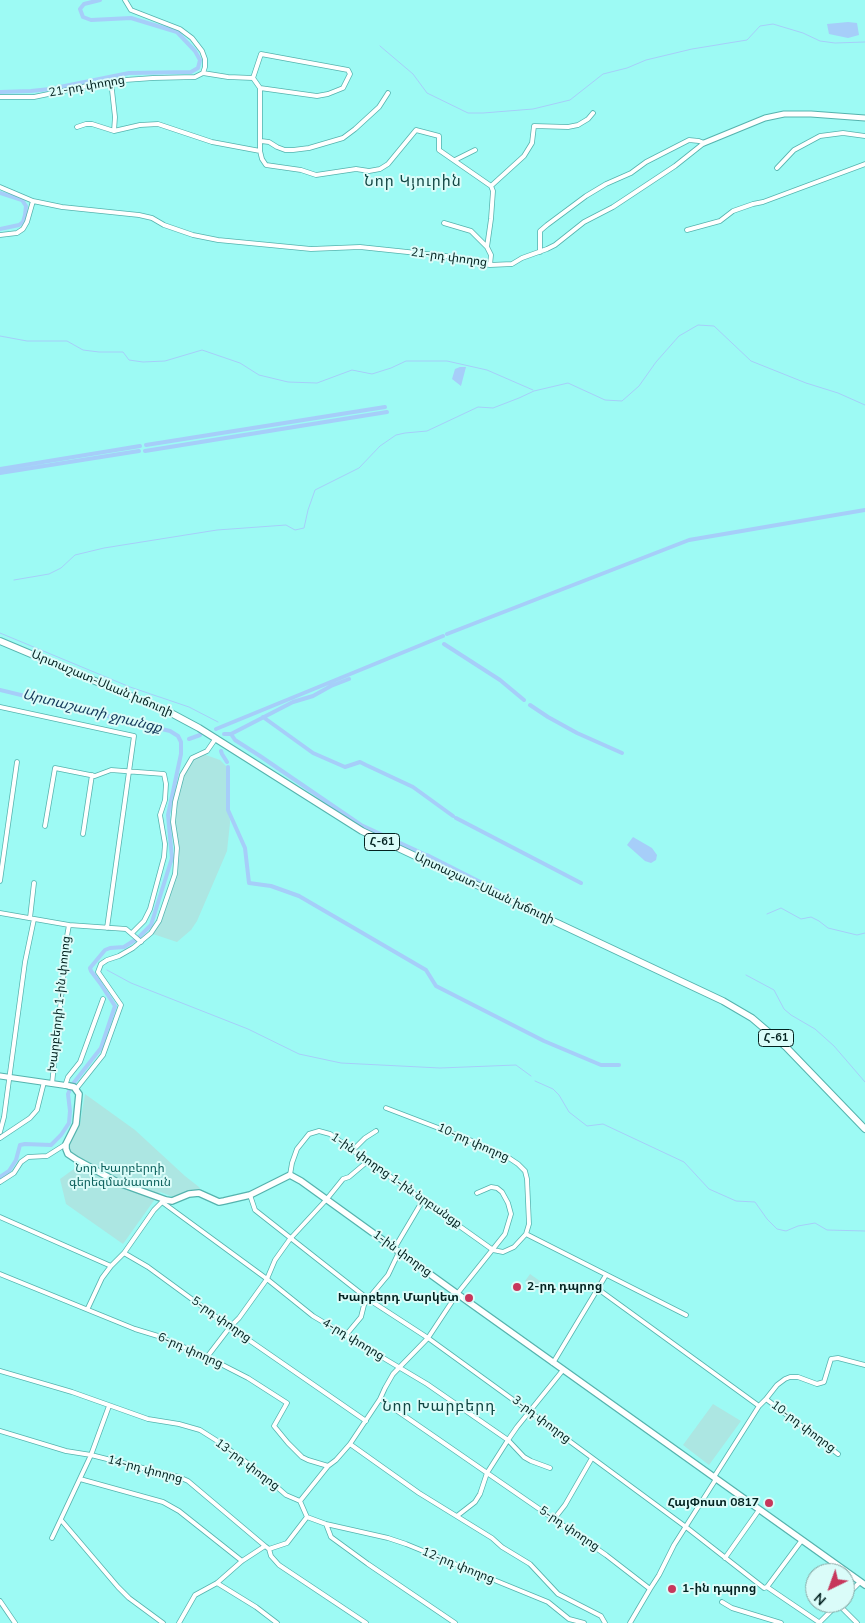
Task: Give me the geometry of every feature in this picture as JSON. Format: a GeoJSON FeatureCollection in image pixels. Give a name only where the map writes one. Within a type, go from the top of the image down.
{"type":"FeatureCollection","features":[{"type":"Feature","properties":{"kind":"main road","name":"Արտաշատ-Սևան խճուղի"},"geometry":{"type":"LineString","coordinates":[[0,641],[171,713],[216,738],[362,832],[696,987],[736,1008],[786,1047],[865,1129]]}},
{"type":"Feature","properties":{"kind":"main road"},"geometry":{"type":"LineString","coordinates":[[71,1087],[79,1094],[76,1124],[66,1144],[68,1154],[119,1183],[164,1201],[172,1201],[188,1194],[200,1193],[219,1202],[250,1194],[290,1176]]}},
{"type":"Feature","properties":{"kind":"main road","name":"1-ին փողոց"},"geometry":{"type":"LineString","coordinates":[[290,1176],[301,1181],[862,1584]]}},
{"type":"Feature","properties":{"kind":"street"},"geometry":{"type":"LineString","coordinates":[[125,0],[131,10],[180,28],[192,38],[206,59],[203,74]]}},
{"type":"Feature","properties":{"kind":"street"},"geometry":{"type":"LineString","coordinates":[[260,88],[318,96],[328,94],[343,88],[350,74],[348,70],[261,54],[253,78],[260,88],[260,151],[262,159],[266,164],[316,175],[356,169],[369,171],[380,169],[388,164],[416,130],[439,136],[439,150],[491,186],[494,197],[487,247]]}},
{"type":"Feature","properties":{"kind":"street","name":"21-րդ փողոց"},"geometry":{"type":"LineString","coordinates":[[0,97],[34,97],[111,81],[195,78],[203,74],[253,78]]}},
{"type":"Feature","properties":{"kind":"street"},"geometry":{"type":"LineString","coordinates":[[111,81],[115,117],[114,131]]}},
{"type":"Feature","properties":{"kind":"street"},"geometry":{"type":"LineString","coordinates":[[261,141],[269,142],[285,150],[294,150],[309,148],[343,138],[379,106],[388,93]]}},
{"type":"Feature","properties":{"kind":"street"},"geometry":{"type":"LineString","coordinates":[[491,186],[524,156],[532,144],[534,126],[568,127],[578,125],[588,119],[593,112]]}},
{"type":"Feature","properties":{"kind":"street","name":"21-րդ փողոց"},"geometry":{"type":"LineString","coordinates":[[0,187],[33,201],[62,207],[145,216],[193,235],[218,240],[311,249],[360,247],[455,258],[464,262],[490,265],[512,264],[555,245],[584,222],[613,207],[675,166],[704,143],[765,118],[784,114],[865,118]]}},
{"type":"Feature","properties":{"kind":"street"},"geometry":{"type":"LineString","coordinates":[[77,127],[92,124],[114,131],[140,125],[158,124],[212,142],[260,151]]}},
{"type":"Feature","properties":{"kind":"street"},"geometry":{"type":"LineString","coordinates":[[777,168],[794,150],[820,136],[843,133],[865,136]]}},
{"type":"Feature","properties":{"kind":"street"},"geometry":{"type":"LineString","coordinates":[[540,252],[540,231],[586,196],[690,140],[699,140],[704,143]]}},
{"type":"Feature","properties":{"kind":"street"},"geometry":{"type":"LineString","coordinates":[[455,160],[475,150]]}},
{"type":"Feature","properties":{"kind":"street"},"geometry":{"type":"LineString","coordinates":[[687,230],[720,221],[733,211],[764,202],[865,164]]}},
{"type":"Feature","properties":{"kind":"street"},"geometry":{"type":"LineString","coordinates":[[0,235],[17,233],[22,229],[27,222],[33,201]]}},
{"type":"Feature","properties":{"kind":"street"},"geometry":{"type":"LineString","coordinates":[[444,223],[470,232],[487,247],[491,255],[490,265]]}},
{"type":"Feature","properties":{"kind":"street"},"geometry":{"type":"LineString","coordinates":[[0,707],[134,736],[107,928]]}},
{"type":"Feature","properties":{"kind":"street"},"geometry":{"type":"LineString","coordinates":[[71,1087],[103,1055],[115,1026],[120,1005],[98,972],[101,964],[133,948],[151,934],[159,921],[175,874],[177,848],[173,822],[175,802],[182,776],[192,758],[207,751],[216,738]]}},
{"type":"Feature","properties":{"kind":"street"},"geometry":{"type":"LineString","coordinates":[[0,881],[18,762]]}},
{"type":"Feature","properties":{"kind":"street"},"geometry":{"type":"LineString","coordinates":[[45,826],[55,768],[92,776],[111,770],[164,774],[166,784],[165,800],[160,815],[165,844],[161,872],[150,909],[144,921],[132,933]]}},
{"type":"Feature","properties":{"kind":"street"},"geometry":{"type":"LineString","coordinates":[[83,834],[92,776]]}},
{"type":"Feature","properties":{"kind":"street"},"geometry":{"type":"LineString","coordinates":[[0,1132],[4,1116],[8,1077],[26,962],[32,918],[34,883]]}},
{"type":"Feature","properties":{"kind":"street"},"geometry":{"type":"LineString","coordinates":[[0,913],[69,925],[126,929],[141,942]]}},
{"type":"Feature","properties":{"kind":"street","name":"Խարբերդի 1-ին փողոց"},"geometry":{"type":"LineString","coordinates":[[52,1084],[64,970],[64,953],[69,925]]}},
{"type":"Feature","properties":{"kind":"street"},"geometry":{"type":"LineString","coordinates":[[71,1087],[68,1077],[80,1062],[103,999]]}},
{"type":"Feature","properties":{"kind":"street"},"geometry":{"type":"LineString","coordinates":[[0,1076],[71,1087]]}},
{"type":"Feature","properties":{"kind":"street","name":"Խարբերդի 1-ին փողոց"},"geometry":{"type":"LineString","coordinates":[[0,1138],[30,1118],[37,1110],[44,1082]]}},
{"type":"Feature","properties":{"kind":"street","name":"10-րդ փողոց"},"geometry":{"type":"LineString","coordinates":[[386,1108],[475,1142],[518,1164],[525,1170],[529,1224],[526,1234]]}},
{"type":"Feature","properties":{"kind":"street","name":"1-ին փողոց 1-ին նրբանցք"},"geometry":{"type":"LineString","coordinates":[[290,1176],[297,1149],[309,1134],[319,1131],[330,1134],[493,1250]]}},
{"type":"Feature","properties":{"kind":"street"},"geometry":{"type":"LineString","coordinates":[[353,1150],[365,1138],[376,1132]]}},
{"type":"Feature","properties":{"kind":"street"},"geometry":{"type":"LineString","coordinates":[[0,1182],[14,1173],[21,1162],[28,1158],[47,1156],[66,1144]]}},
{"type":"Feature","properties":{"kind":"street"},"geometry":{"type":"LineString","coordinates":[[207,1357],[239,1318],[267,1279],[275,1260],[290,1239],[343,1179],[349,1177],[368,1162]]}},
{"type":"Feature","properties":{"kind":"street"},"geometry":{"type":"LineString","coordinates":[[455,1623],[331,1537],[326,1524],[307,1517],[300,1501],[328,1466],[350,1444],[380,1399],[393,1374],[428,1338],[457,1294],[505,1234],[510,1214],[508,1203],[502,1192],[497,1188],[491,1187],[477,1193]]}},
{"type":"Feature","properties":{"kind":"street","name":"3-րդ փողոց"},"geometry":{"type":"LineString","coordinates":[[250,1194],[255,1210],[368,1299],[428,1338],[530,1412],[686,1527],[764,1588],[767,1587],[819,1623]]}},
{"type":"Feature","properties":{"kind":"street"},"geometry":{"type":"LineString","coordinates":[[346,1335],[361,1317],[368,1299],[388,1275],[397,1251],[423,1200]]}},
{"type":"Feature","properties":{"kind":"street"},"geometry":{"type":"LineString","coordinates":[[88,1308],[102,1278],[124,1253],[154,1210],[164,1201]]}},
{"type":"Feature","properties":{"kind":"street","name":"4-րդ փողոց"},"geometry":{"type":"LineString","coordinates":[[164,1201],[313,1316],[427,1384],[508,1440],[524,1457],[550,1468]]}},
{"type":"Feature","properties":{"kind":"street"},"geometry":{"type":"LineString","coordinates":[[0,1217],[111,1266]]}},
{"type":"Feature","properties":{"kind":"street"},"geometry":{"type":"LineString","coordinates":[[493,1250],[502,1252],[509,1250],[526,1234],[686,1315]]}},
{"type":"Feature","properties":{"kind":"street","name":"5-րդ փողոց"},"geometry":{"type":"LineString","coordinates":[[124,1253],[148,1267],[230,1327],[366,1421]]}},
{"type":"Feature","properties":{"kind":"street","name":"6-րդ փողոց"},"geometry":{"type":"LineString","coordinates":[[0,1274],[207,1357],[248,1378],[286,1403],[274,1426],[302,1457],[328,1466]]}},
{"type":"Feature","properties":{"kind":"street"},"geometry":{"type":"LineString","coordinates":[[553,1363],[606,1275]]}},
{"type":"Feature","properties":{"kind":"street","name":"10-րդ փողոց"},"geometry":{"type":"LineString","coordinates":[[598,1288],[759,1406],[766,1398],[838,1454]]}},
{"type":"Feature","properties":{"kind":"street"},"geometry":{"type":"LineString","coordinates":[[766,1398],[777,1386],[790,1377],[798,1377],[817,1384],[824,1382],[831,1359],[838,1358],[865,1365]]}},
{"type":"Feature","properties":{"kind":"street"},"geometry":{"type":"LineString","coordinates":[[457,1516],[474,1502],[480,1494],[487,1473],[508,1440],[563,1370]]}},
{"type":"Feature","properties":{"kind":"street","name":"13-րդ փողոց"},"geometry":{"type":"LineString","coordinates":[[0,1371],[72,1392],[148,1419],[179,1424],[200,1430],[219,1442],[286,1495],[300,1501]]}},
{"type":"Feature","properties":{"kind":"street","name":"5-րդ փողոց"},"geometry":{"type":"LineString","coordinates":[[380,1399],[606,1554],[650,1589]]}},
{"type":"Feature","properties":{"kind":"street"},"geometry":{"type":"LineString","coordinates":[[52,1538],[91,1455],[109,1406]]}},
{"type":"Feature","properties":{"kind":"street"},"geometry":{"type":"LineString","coordinates":[[630,1623],[659,1576],[674,1545],[759,1406]]}},
{"type":"Feature","properties":{"kind":"street","name":"14-րդ փողոց"},"geometry":{"type":"LineString","coordinates":[[0,1431],[66,1451],[91,1455],[179,1477],[188,1481],[267,1548],[279,1565],[366,1623]]}},
{"type":"Feature","properties":{"kind":"street"},"geometry":{"type":"LineString","coordinates":[[350,1444],[419,1493],[530,1564],[558,1594],[601,1616],[605,1623]]}},
{"type":"Feature","properties":{"kind":"street"},"geometry":{"type":"LineString","coordinates":[[554,1519],[565,1505],[573,1488],[592,1458]]}},
{"type":"Feature","properties":{"kind":"street"},"geometry":{"type":"LineString","coordinates":[[80,1479],[163,1502],[179,1511],[242,1561]]}},
{"type":"Feature","properties":{"kind":"street"},"geometry":{"type":"LineString","coordinates":[[725,1558],[759,1510]]}},
{"type":"Feature","properties":{"kind":"street"},"geometry":{"type":"LineString","coordinates":[[180,1623],[195,1595],[218,1583],[242,1561],[267,1548],[287,1543],[307,1517]]}},
{"type":"Feature","properties":{"kind":"street"},"geometry":{"type":"LineString","coordinates":[[61,1520],[118,1586],[130,1598],[163,1623]]}},
{"type":"Feature","properties":{"kind":"street","name":"12-րդ փողոց"},"geometry":{"type":"LineString","coordinates":[[326,1524],[406,1544],[548,1602],[569,1619],[584,1623]]}},
{"type":"Feature","properties":{"kind":"street"},"geometry":{"type":"LineString","coordinates":[[767,1587],[802,1540]]}},
{"type":"Feature","properties":{"kind":"street"},"geometry":{"type":"LineString","coordinates":[[218,1583],[277,1623]]}},
{"type":"Feature","properties":{"kind":"street"},"geometry":{"type":"LineString","coordinates":[[0,1601],[15,1623]]}},
{"type":"Feature","properties":{"kind":"street"},"geometry":{"type":"LineString","coordinates":[[722,1602],[732,1608],[781,1623]]}},
{"type":"Feature","properties":{"kind":"street"},"geometry":{"type":"LineString","coordinates":[[819,1623],[829,1613]]}},
{"type":"Feature","properties":{"kind":"street"},"geometry":{"type":"LineString","coordinates":[[847,1613],[857,1623]]}},
{"type":"Feature","properties":{"kind":"street"},"geometry":{"type":"LineString","coordinates":[[566,1623],[569,1619]]}},
{"type":"Feature","properties":{"kind":"green space"},"geometry":{"type":"Polygon","coordinates":[[[203,754],[220,760],[228,768],[230,823],[227,851],[197,921],[191,930],[177,942],[153,934],[174,881],[178,850],[172,823],[180,785],[190,760],[203,754]]]}},
{"type":"Feature","properties":{"kind":"green space","name":"Նոր Խարբերդի գերեզմանատուն"},"geometry":{"type":"Polygon","coordinates":[[[85,1094],[135,1130],[199,1187],[202,1192],[187,1191],[176,1198],[160,1192],[123,1244],[66,1204],[60,1179],[78,1166],[66,1149],[80,1124],[85,1094]]]}},
{"type":"Feature","properties":{"kind":"green space"},"geometry":{"type":"Polygon","coordinates":[[[530,1274],[547,1286],[543,1292],[525,1281],[530,1274]]]}},
{"type":"Feature","properties":{"kind":"green space"},"geometry":{"type":"Polygon","coordinates":[[[713,1404],[741,1421],[709,1465],[683,1445],[713,1404]]]}},
{"type":"Feature","properties":{"kind":"shaded area"},"geometry":{"type":"Polygon","coordinates":[[[857,23],[859,35],[848,38],[829,34],[827,24],[857,23]]]}},
{"type":"Feature","properties":{"kind":"shaded area"},"geometry":{"type":"Polygon","coordinates":[[[466,367],[461,386],[452,379],[455,369],[466,367]]]}},
{"type":"Feature","properties":{"kind":"shaded area"},"geometry":{"type":"Polygon","coordinates":[[[633,837],[652,848],[657,855],[656,860],[651,863],[645,861],[627,845],[633,837]]]}},
{"type":"Feature","properties":{"kind":"waterway","name":"Արտաշատի ջրանցք"},"geometry":{"type":"LineString","coordinates":[[0,92],[50,89],[129,73],[191,72],[198,68],[200,60],[195,51],[177,32],[131,18],[91,20],[83,17],[80,9],[84,4],[100,0]]}},
{"type":"Feature","properties":{"kind":"waterway"},"geometry":{"type":"LineString","coordinates":[[380,46],[413,74],[427,93],[468,113],[483,113],[533,109],[570,100],[603,74],[627,68],[646,60],[692,49],[747,40],[760,26],[773,24],[803,33],[820,41],[835,43],[865,42]]}},
{"type":"Feature","properties":{"kind":"waterway","name":"Արտաշատի ջրանցք"},"geometry":{"type":"LineString","coordinates":[[0,193],[22,200],[26,206],[23,222],[19,225],[0,229]]}},
{"type":"Feature","properties":{"kind":"waterway"},"geometry":{"type":"LineString","coordinates":[[14,580],[49,574],[61,568],[75,555],[104,548],[217,530],[286,525],[295,530],[304,528],[315,490],[359,468],[380,446],[396,435],[427,431],[478,407],[493,408],[534,391],[568,383],[605,400],[622,401],[639,386],[656,362],[679,336],[698,325],[714,326],[751,361],[865,405]]}},
{"type":"Feature","properties":{"kind":"waterway"},"geometry":{"type":"LineString","coordinates":[[0,336],[27,341],[67,341],[83,350],[123,352],[129,360],[143,362],[165,361],[202,350],[240,363],[259,375],[288,382],[317,383],[352,370],[372,374],[406,361],[447,361],[487,370],[533,390]]}},
{"type":"Feature","properties":{"kind":"waterway"},"geometry":{"type":"LineString","coordinates":[[146,445],[385,407]]}},
{"type":"Feature","properties":{"kind":"waterway"},"geometry":{"type":"LineString","coordinates":[[145,451],[387,412]]}},
{"type":"Feature","properties":{"kind":"waterway"},"geometry":{"type":"LineString","coordinates":[[0,469],[140,446]]}},
{"type":"Feature","properties":{"kind":"waterway"},"geometry":{"type":"LineString","coordinates":[[0,473],[139,451]]}},
{"type":"Feature","properties":{"kind":"waterway"},"geometry":{"type":"LineString","coordinates":[[447,634],[689,540],[865,510]]}},
{"type":"Feature","properties":{"kind":"waterway"},"geometry":{"type":"LineString","coordinates":[[0,633],[130,687],[189,707],[218,722]]}},
{"type":"Feature","properties":{"kind":"waterway"},"geometry":{"type":"LineString","coordinates":[[216,729],[443,636]]}},
{"type":"Feature","properties":{"kind":"waterway"},"geometry":{"type":"LineString","coordinates":[[444,644],[500,680],[524,700]]}},
{"type":"Feature","properties":{"kind":"waterway"},"geometry":{"type":"LineString","coordinates":[[224,734],[231,734],[293,702],[313,696],[349,679]]}},
{"type":"Feature","properties":{"kind":"waterway","name":"Արտաշատի ջրանցք"},"geometry":{"type":"LineString","coordinates":[[0,690],[170,731],[178,736],[181,742],[181,754],[168,815],[172,858],[151,925],[138,938],[124,947],[105,950],[90,968],[115,1006],[101,1048],[72,1085],[68,1094],[69,1123],[61,1135],[51,1145],[20,1145],[16,1160],[9,1171],[0,1177]]}},
{"type":"Feature","properties":{"kind":"waterway"},"geometry":{"type":"LineString","coordinates":[[530,705],[577,733],[622,753]]}},
{"type":"Feature","properties":{"kind":"waterway"},"geometry":{"type":"LineString","coordinates":[[263,717],[313,753],[345,767],[360,762],[413,787],[453,816]]}},
{"type":"Feature","properties":{"kind":"waterway"},"geometry":{"type":"LineString","coordinates":[[231,734],[235,740],[361,825],[424,854]]}},
{"type":"Feature","properties":{"kind":"waterway"},"geometry":{"type":"LineString","coordinates":[[189,739],[200,735]]}},
{"type":"Feature","properties":{"kind":"waterway"},"geometry":{"type":"LineString","coordinates":[[221,751],[227,762]]}},
{"type":"Feature","properties":{"kind":"waterway"},"geometry":{"type":"LineString","coordinates":[[228,767],[228,810],[245,848],[249,883],[271,886],[299,896],[426,970],[436,986],[544,1041],[601,1065],[619,1065]]}},
{"type":"Feature","properties":{"kind":"waterway"},"geometry":{"type":"LineString","coordinates":[[456,818],[581,883]]}},
{"type":"Feature","properties":{"kind":"waterway"},"geometry":{"type":"LineString","coordinates":[[427,855],[498,891]]}},
{"type":"Feature","properties":{"kind":"waterway"},"geometry":{"type":"LineString","coordinates":[[767,914],[781,908],[801,919],[811,917],[828,928],[857,935],[865,933]]}},
{"type":"Feature","properties":{"kind":"waterway"},"geometry":{"type":"LineString","coordinates":[[107,970],[131,983],[248,1029],[299,1054],[341,1063],[440,1068],[516,1065],[531,1076]]}},
{"type":"Feature","properties":{"kind":"waterway"},"geometry":{"type":"LineString","coordinates":[[746,975],[774,990],[784,1009],[815,1029],[834,1046],[865,1082]]}},
{"type":"Feature","properties":{"kind":"waterway"},"geometry":{"type":"LineString","coordinates":[[535,1081],[553,1089],[569,1112],[587,1126],[603,1124],[684,1162],[709,1189],[736,1201],[755,1202],[777,1229],[786,1231],[798,1226],[815,1223],[827,1230],[865,1231]]}},
{"type":"Feature","properties":{"kind":"place","name":"2-րդ դպրոց"},"geometry":{"type":"Point","coordinates":[517,1287]}},
{"type":"Feature","properties":{"kind":"place","name":"Խարբերդ Մարկետ"},"geometry":{"type":"Point","coordinates":[469,1298]}},
{"type":"Feature","properties":{"kind":"place","name":"ՀայՓոստ 0817"},"geometry":{"type":"Point","coordinates":[769,1503]}},
{"type":"Feature","properties":{"kind":"place","name":"1-ին դպրոց"},"geometry":{"type":"Point","coordinates":[672,1589]}},
{"type":"Feature","properties":{"kind":"district","name":"Նոր Կյուրին"},"geometry":{"type":"Point","coordinates":[413,182]}},
{"type":"Feature","properties":{"kind":"district","name":"Նոր Խարբերդ"},"geometry":{"type":"Point","coordinates":[439,1407]}}]}
